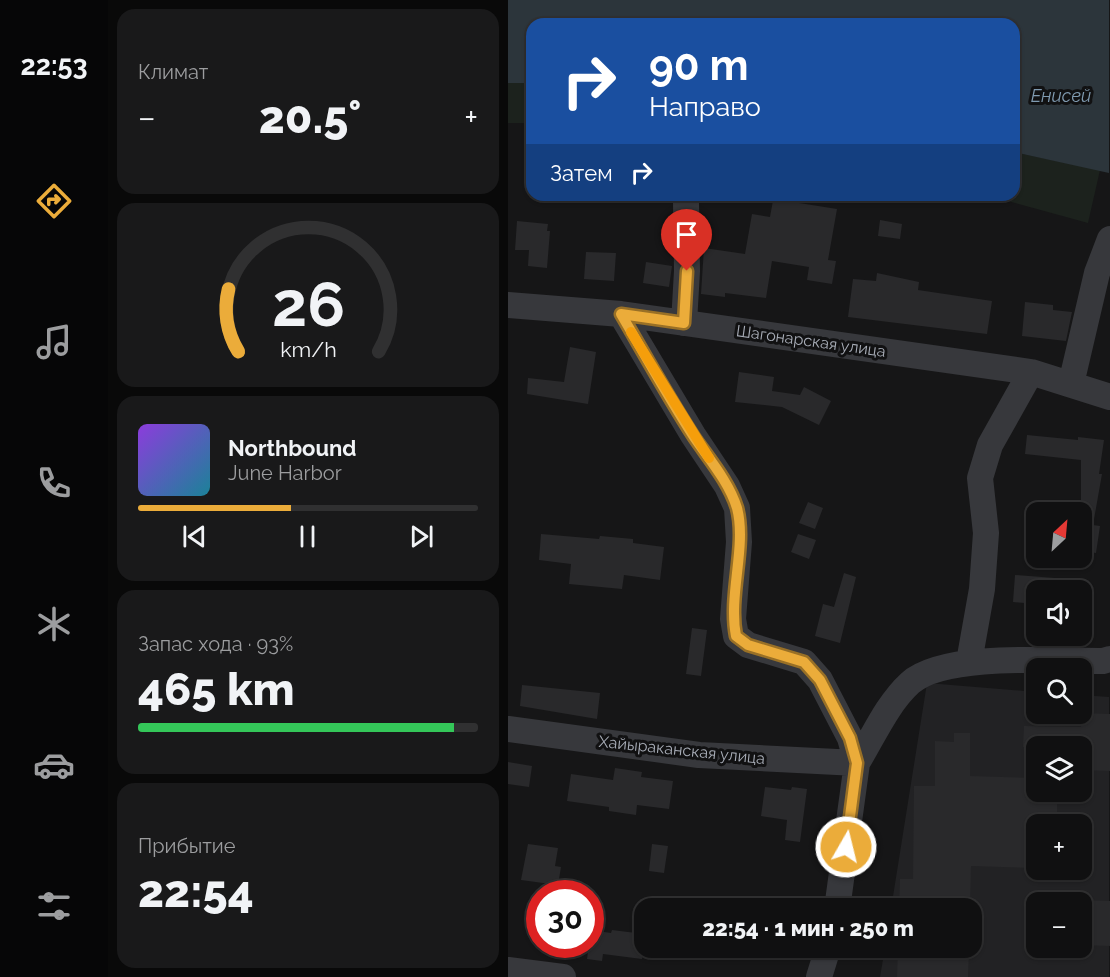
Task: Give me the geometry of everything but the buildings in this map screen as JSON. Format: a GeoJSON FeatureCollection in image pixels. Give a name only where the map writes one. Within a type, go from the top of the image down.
{"type":"FeatureCollection","features":[{"type":"Feature","properties":{"kind":"street"},"geometry":{"type":"LineString","coordinates":[[684,323],[687,271],[686,202]]}},
{"type":"Feature","properties":{"kind":"street"},"geometry":{"type":"LineString","coordinates":[[1071,384],[1097,273],[1110,238]]}},
{"type":"Feature","properties":{"kind":"street","name":"Шагонарская улица"},"geometry":{"type":"LineString","coordinates":[[508,305],[621,314],[1031,372],[1110,397]]}},
{"type":"Feature","properties":{"kind":"street"},"geometry":{"type":"LineString","coordinates":[[621,314],[693,435],[727,486],[737,508],[739,542],[733,620],[736,636],[748,645],[804,662],[820,680],[850,738],[857,763]]}},
{"type":"Feature","properties":{"kind":"street"},"geometry":{"type":"LineString","coordinates":[[969,662],[982,589],[986,533],[980,478],[990,445],[1031,372]]}},
{"type":"Feature","properties":{"kind":"street"},"geometry":{"type":"LineString","coordinates":[[839,898],[857,763],[891,705],[911,682],[938,668],[969,662],[1103,661],[1110,659]]}},
{"type":"Feature","properties":{"kind":"street","name":"Хайыраканская улица"},"geometry":{"type":"LineString","coordinates":[[508,729],[699,755],[857,763]]}},
{"type":"Feature","properties":{"kind":"street"},"geometry":{"type":"LineString","coordinates":[[819,977],[825,958]]}},
{"type":"Feature","properties":{"kind":"street"},"geometry":{"type":"LineString","coordinates":[[508,970],[562,977]]}},
{"type":"Feature","properties":{"kind":"shaded area"},"geometry":{"type":"Polygon","coordinates":[[[508,83],[526,83],[526,123],[508,123],[508,83]]]}},
{"type":"Feature","properties":{"kind":"shaded area"},"geometry":{"type":"Polygon","coordinates":[[[1020,153],[1100,170],[1088,223],[1008,201],[1020,201],[1020,153]]]}},
{"type":"Feature","properties":{"kind":"shaded area"},"geometry":{"type":"Polygon","coordinates":[[[927,683],[1026,691],[1026,724],[1092,724],[1092,696],[1109,697],[1109,977],[880,977],[883,958],[982,958],[982,898],[893,898],[927,683]]]}},
{"type":"Feature","properties":{"kind":"water","name":"Енисей"},"geometry":{"type":"Polygon","coordinates":[[[508,0],[1109,0],[1109,173],[1020,153],[1020,18],[526,18],[526,83],[508,83],[508,0]]]}},
{"type":"Feature","properties":{"kind":"slow traffic"},"geometry":{"type":"LineString","coordinates":[[631,332],[709,458]]}},
{"type":"Feature","properties":{"kind":"route"},"geometry":{"type":"LineString","coordinates":[[687,271],[684,323],[621,314],[693,435],[727,486],[737,508],[739,542],[733,620],[736,636],[748,645],[804,662],[820,680],[850,738],[857,763],[846,847]]}}]}
